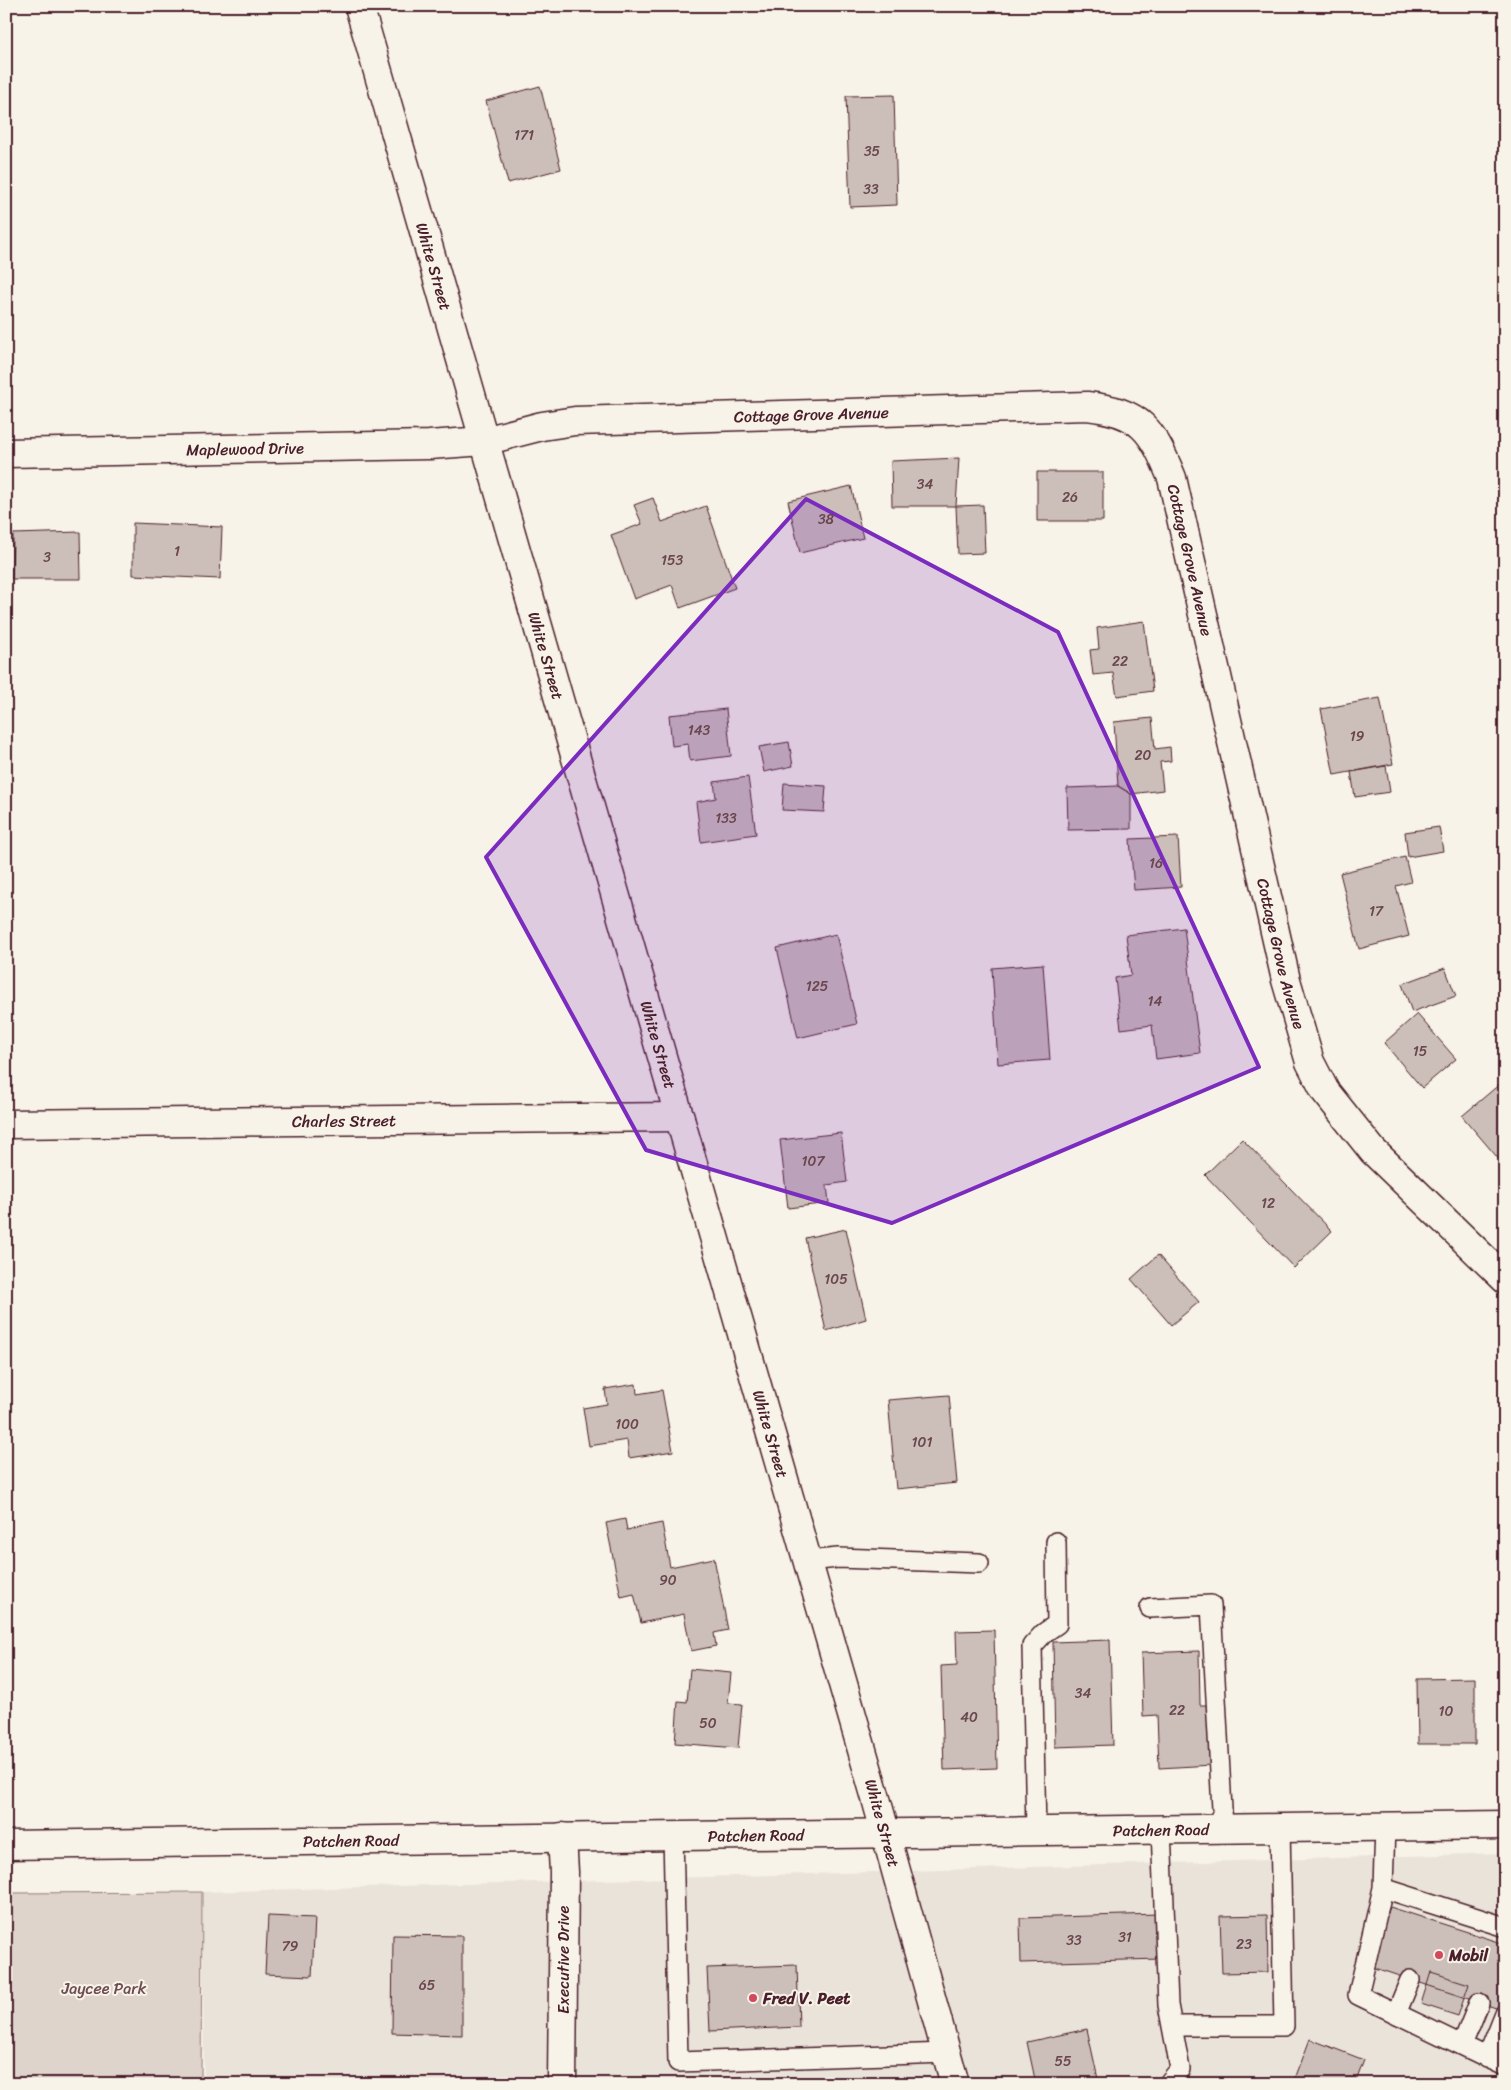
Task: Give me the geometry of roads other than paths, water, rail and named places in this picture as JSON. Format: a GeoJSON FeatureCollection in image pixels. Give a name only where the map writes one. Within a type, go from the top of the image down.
{"type":"FeatureCollection","features":[{"type":"Feature","properties":{"kind":"street","name":"White Street"},"geometry":{"type":"LineString","coordinates":[[359,6],[886,1832],[955,2084]]}},
{"type":"Feature","properties":{"kind":"street","name":"Cottage Grove Avenue"},"geometry":{"type":"LineString","coordinates":[[484,441],[542,426],[584,420],[1087,406],[1122,412],[1134,419],[1158,446],[1172,478],[1286,980],[1310,1062],[1325,1091],[1373,1151],[1505,1278]]}},
{"type":"Feature","properties":{"kind":"street","name":"Maplewood Drive"},"geometry":{"type":"LineString","coordinates":[[6,453],[419,445],[484,441]]}},
{"type":"Feature","properties":{"kind":"street","name":"Charles Street"},"geometry":{"type":"LineString","coordinates":[[6,1124],[680,1117]]}},
{"type":"Feature","properties":{"kind":"street","name":"Patchen Road"},"geometry":{"type":"LineString","coordinates":[[6,1845],[673,1834],[1505,1825]]}},
{"type":"Feature","properties":{"kind":"street","name":"Executive Drive"},"geometry":{"type":"LineString","coordinates":[[562,1837],[564,1872],[562,2084]]}},
{"type":"Feature","properties":{"kind":"lane"},"geometry":{"type":"LineString","coordinates":[[1036,1831],[1032,1646],[1044,1633],[1057,1624],[1056,1542]]}},
{"type":"Feature","properties":{"kind":"lane"},"geometry":{"type":"LineString","coordinates":[[808,1561],[838,1558],[979,1563]]}},
{"type":"Feature","properties":{"kind":"lane"},"geometry":{"type":"LineString","coordinates":[[1150,1608],[1211,1605],[1223,1828]]}},
{"type":"Feature","properties":{"kind":"lane"},"geometry":{"type":"LineString","coordinates":[[1385,1826],[1383,1888],[1358,1996],[1505,2066]]}},
{"type":"Feature","properties":{"kind":"lane"},"geometry":{"type":"LineString","coordinates":[[1172,2026],[1284,2026],[1280,1828]]}},
{"type":"Feature","properties":{"kind":"lane"},"geometry":{"type":"LineString","coordinates":[[1161,1829],[1168,2006],[1180,2069],[1168,2084]]}},
{"type":"Feature","properties":{"kind":"lane"},"geometry":{"type":"LineString","coordinates":[[673,1834],[678,2062],[947,2054]]}},
{"type":"Feature","properties":{"kind":"lane"},"geometry":{"type":"LineString","coordinates":[[1383,1888],[1434,1913],[1504,1934]]}},
{"type":"Feature","properties":{"kind":"lane"},"geometry":{"type":"LineString","coordinates":[[1396,2014],[1410,1980]]}},
{"type":"Feature","properties":{"kind":"lane"},"geometry":{"type":"LineString","coordinates":[[1462,2045],[1480,2003]]}},
{"type":"Feature","properties":{"kind":"lane"},"geometry":{"type":"LineString","coordinates":[[1487,2058],[1505,2013]]}},
{"type":"Feature","properties":{"kind":"place","name":"Mobil"},"geometry":{"type":"Point","coordinates":[1439,1955]}},
{"type":"Feature","properties":{"kind":"place","name":"Fred V. Peet"},"geometry":{"type":"Point","coordinates":[753,1998]}},
{"type":"Feature","properties":{"kind":"park label","name":"Jaycee Park"},"geometry":{"type":"Point","coordinates":[104,1988]}}]}
